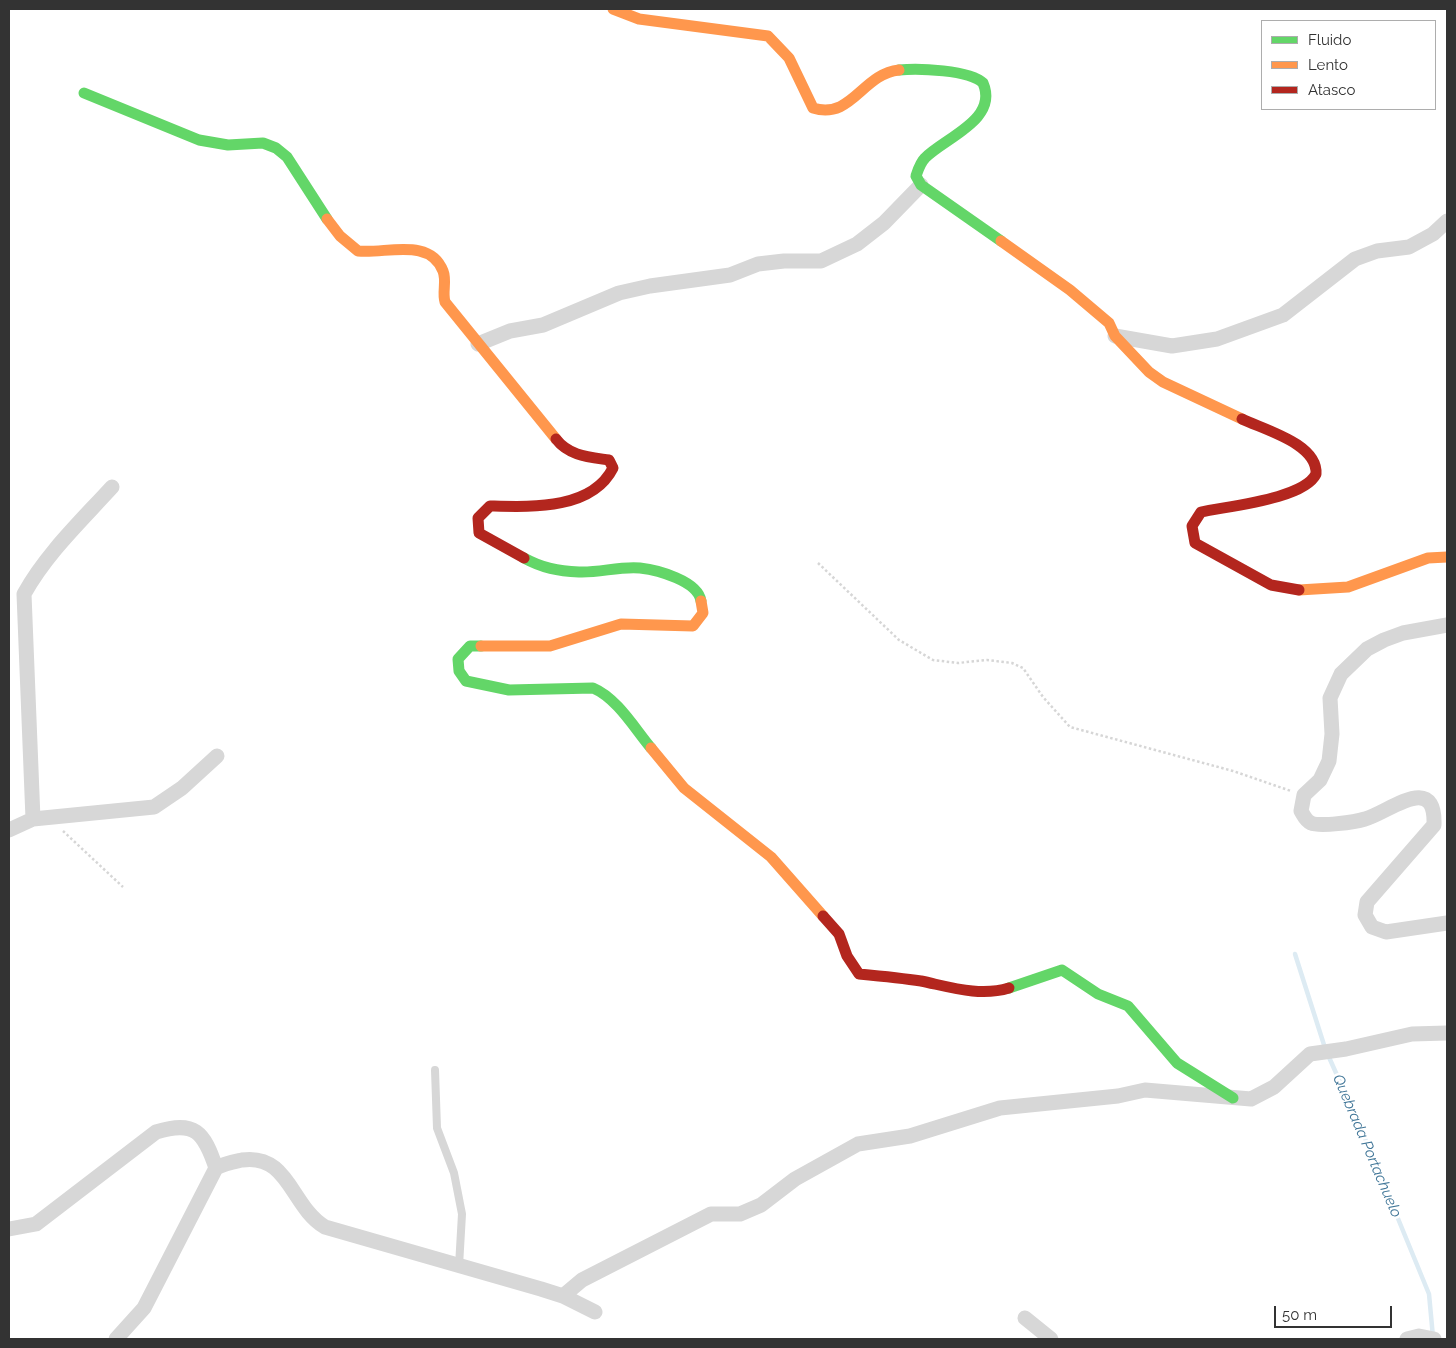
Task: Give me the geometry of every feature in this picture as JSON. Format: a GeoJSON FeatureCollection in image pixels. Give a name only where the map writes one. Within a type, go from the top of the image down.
{"type":"FeatureCollection","features":[{"type":"Feature","properties":{"kind":"street"},"geometry":{"type":"LineString","coordinates":[[613,9],[639,18],[768,36],[789,58],[813,108],[820,112],[834,112],[879,76],[889,71],[937,72],[974,76],[982,80],[987,88],[986,99],[981,112],[974,120],[925,158],[916,176],[921,185],[1070,290],[1108,323],[1115,336],[1150,372],[1163,382],[1304,448],[1312,456],[1316,472],[1314,482],[1293,493],[1201,512],[1192,520],[1190,527],[1195,543],[1271,585],[1291,590],[1348,587],[1428,558],[1447,557]]}},
{"type":"Feature","properties":{"kind":"street"},"geometry":{"type":"LineString","coordinates":[[84,93],[199,140],[228,146],[263,143],[276,148],[287,157],[340,237],[358,251],[425,251],[438,260],[444,274],[442,292],[445,302],[560,446],[574,454],[609,460],[613,468],[611,477],[600,488],[574,499],[528,508],[490,506],[478,518],[479,533],[542,568],[580,572],[640,568],[668,574],[691,585],[700,595],[703,613],[693,626],[622,624],[550,646],[470,646],[458,659],[460,671],[466,681],[509,690],[593,688],[600,691],[619,709],[684,788],[771,857],[839,934],[852,967],[859,974],[919,981],[976,992],[996,992],[1062,970],[1098,994],[1128,1006],[1177,1064],[1234,1098]]}},
{"type":"Feature","properties":{"kind":"street"},"geometry":{"type":"LineString","coordinates":[[478,344],[510,331],[543,325],[619,293],[650,286],[730,275],[758,264],[784,260],[821,261],[857,244],[884,223],[921,185]]}},
{"type":"Feature","properties":{"kind":"street"},"geometry":{"type":"LineString","coordinates":[[1115,336],[1172,346],[1217,339],[1283,315],[1355,259],[1376,251],[1409,246],[1433,234],[1447,221]]}},
{"type":"Feature","properties":{"kind":"street"},"geometry":{"type":"LineString","coordinates":[[33,819],[24,594],[36,572],[54,550],[112,488]]}},
{"type":"Feature","properties":{"kind":"street"},"geometry":{"type":"LineString","coordinates":[[1447,625],[1403,633],[1384,640],[1367,649],[1341,674],[1330,698],[1332,734],[1329,761],[1320,780],[1304,795],[1301,811],[1304,818],[1310,823],[1320,826],[1365,819],[1414,797],[1423,798],[1435,811],[1434,825],[1368,902],[1365,915],[1372,927],[1386,932],[1447,923]]}},
{"type":"Feature","properties":{"kind":"street"},"geometry":{"type":"LineString","coordinates":[[9,830],[33,819],[49,819],[154,807],[182,788],[217,756]]}},
{"type":"Feature","properties":{"kind":"street"},"geometry":{"type":"LineString","coordinates":[[563,1296],[582,1280],[711,1214],[740,1214],[761,1206],[795,1179],[858,1144],[910,1136],[1000,1108],[1118,1096],[1144,1090],[1251,1099],[1274,1087],[1310,1054],[1346,1050],[1412,1034],[1447,1033]]}},
{"type":"Feature","properties":{"kind":"street"},"geometry":{"type":"LineString","coordinates":[[9,1229],[36,1224],[156,1132],[175,1126],[186,1127],[196,1132],[209,1148],[216,1168]]}},
{"type":"Feature","properties":{"kind":"street"},"geometry":{"type":"LineString","coordinates":[[116,1339],[144,1308],[216,1168],[225,1162],[262,1159],[278,1171],[312,1216],[325,1227],[563,1296],[595,1312]]}},
{"type":"Feature","properties":{"kind":"street"},"geometry":{"type":"LineString","coordinates":[[1025,1318],[1051,1339]]}},
{"type":"Feature","properties":{"kind":"street"},"geometry":{"type":"LineString","coordinates":[[1407,1339],[1419,1336],[1434,1339]]}},
{"type":"Feature","properties":{"kind":"lane"},"geometry":{"type":"LineString","coordinates":[[435,1070],[437,1128],[454,1173],[462,1214],[460,1266]]}},
{"type":"Feature","properties":{"kind":"path"},"geometry":{"type":"LineString","coordinates":[[818,563],[899,640],[933,660],[958,663],[987,660],[1012,663],[1023,668],[1043,697],[1070,727],[1233,771],[1304,795]]}},
{"type":"Feature","properties":{"kind":"path"},"geometry":{"type":"LineString","coordinates":[[49,819],[123,887]]}},
{"type":"Feature","properties":{"kind":"waterway","name":"Quebrada Portachuelo"},"geometry":{"type":"LineString","coordinates":[[1295,954],[1325,1048]]}},
{"type":"Feature","properties":{"kind":"waterway","name":"Quebrada Portachuelo"},"geometry":{"type":"LineString","coordinates":[[1328,1055],[1362,1131],[1429,1294],[1433,1337]]}},
{"type":"Feature","properties":{"kind":"traffic: fast"},"geometry":{"type":"LineString","coordinates":[[899,70],[918,69],[956,73],[967,75],[983,83],[986,96],[983,108],[977,118],[925,158],[920,164],[916,176],[921,185],[1001,241]]}},
{"type":"Feature","properties":{"kind":"traffic: fast"},"geometry":{"type":"LineString","coordinates":[[84,93],[199,140],[228,145],[263,143],[276,148],[287,157],[327,219]]}},
{"type":"Feature","properties":{"kind":"traffic: fast"},"geometry":{"type":"LineString","coordinates":[[524,558],[544,567],[571,572],[632,568],[657,571],[685,582],[693,588],[701,601]]}},
{"type":"Feature","properties":{"kind":"traffic: fast"},"geometry":{"type":"LineString","coordinates":[[481,646],[470,646],[458,659],[459,671],[466,681],[509,690],[593,688],[618,706],[651,748]]}},
{"type":"Feature","properties":{"kind":"traffic: fast"},"geometry":{"type":"LineString","coordinates":[[1009,988],[1062,970],[1098,994],[1128,1006],[1177,1063],[1233,1098]]}},
{"type":"Feature","properties":{"kind":"traffic: slow"},"geometry":{"type":"LineString","coordinates":[[613,9],[639,19],[768,36],[789,58],[813,108],[826,110],[838,108],[875,79],[886,73],[899,70]]}},
{"type":"Feature","properties":{"kind":"traffic: slow"},"geometry":{"type":"LineString","coordinates":[[327,219],[340,236],[358,251],[406,249],[428,254],[437,261],[444,275],[445,302],[556,439]]}},
{"type":"Feature","properties":{"kind":"traffic: slow"},"geometry":{"type":"LineString","coordinates":[[1001,241],[1070,290],[1109,323],[1115,336],[1149,372],[1163,382],[1242,419]]}},
{"type":"Feature","properties":{"kind":"traffic: slow"},"geometry":{"type":"LineString","coordinates":[[1299,590],[1348,587],[1428,558],[1447,557]]}},
{"type":"Feature","properties":{"kind":"traffic: slow"},"geometry":{"type":"LineString","coordinates":[[481,646],[550,646],[621,624],[693,626],[703,613],[701,601]]}},
{"type":"Feature","properties":{"kind":"traffic: slow"},"geometry":{"type":"LineString","coordinates":[[651,748],[684,788],[771,857],[823,916]]}},
{"type":"Feature","properties":{"kind":"traffic: jam"},"geometry":{"type":"LineString","coordinates":[[1242,419],[1276,433],[1300,446],[1309,454],[1314,463],[1316,474],[1309,483],[1297,490],[1264,500],[1201,512],[1192,526],[1195,543],[1271,585],[1299,590]]}},
{"type":"Feature","properties":{"kind":"traffic: jam"},"geometry":{"type":"LineString","coordinates":[[524,558],[479,533],[478,518],[490,506],[541,505],[576,499],[591,492],[603,482],[613,468],[609,460],[587,457],[573,452],[561,445],[556,439]]}},
{"type":"Feature","properties":{"kind":"traffic: jam"},"geometry":{"type":"LineString","coordinates":[[823,916],[839,934],[847,956],[859,974],[921,981],[976,991],[987,992],[1009,988]]}}]}
